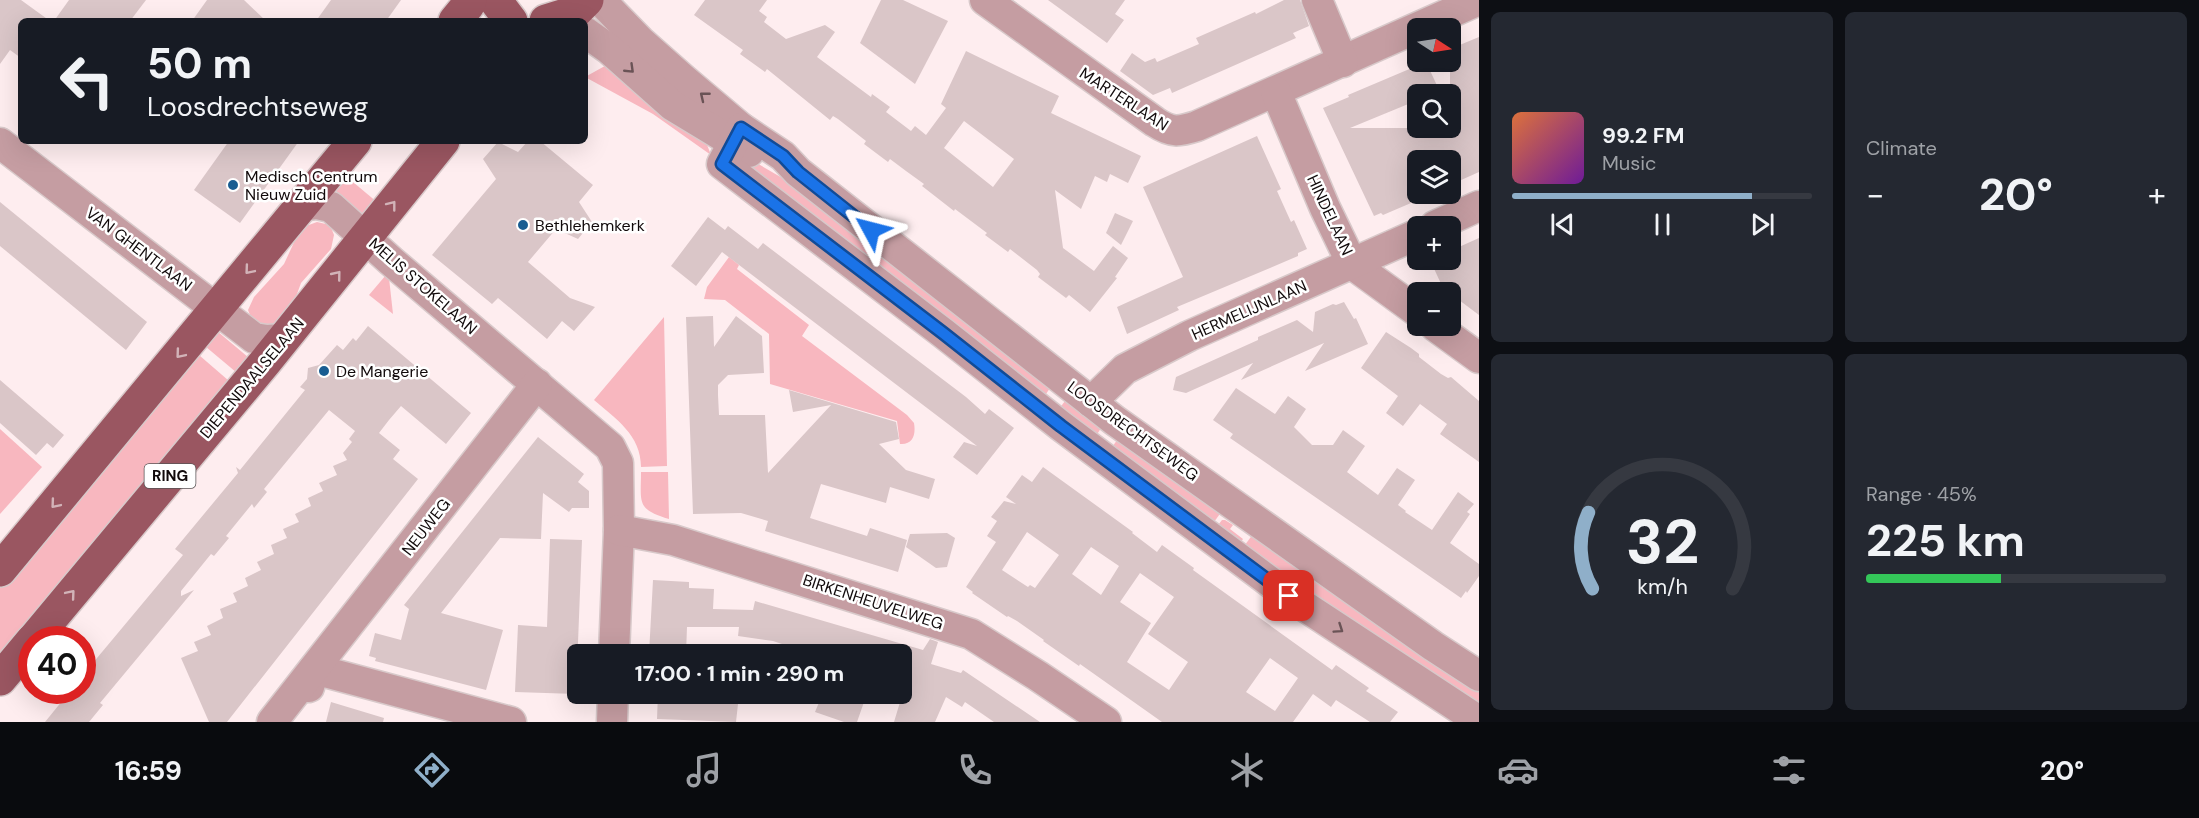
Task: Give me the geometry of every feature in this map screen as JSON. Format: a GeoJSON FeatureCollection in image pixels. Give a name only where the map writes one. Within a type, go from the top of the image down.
{"type":"FeatureCollection","features":[{"type":"Feature","properties":{"kind":"main road"},"geometry":{"type":"LineString","coordinates":[[457,18],[470,0]]}},
{"type":"Feature","properties":{"kind":"main road"},"geometry":{"type":"LineString","coordinates":[[495,0],[509,18]]}},
{"type":"Feature","properties":{"kind":"main road"},"geometry":{"type":"LineString","coordinates":[[556,18],[596,6]]}},
{"type":"Feature","properties":{"kind":"main road"},"geometry":{"type":"LineString","coordinates":[[0,570],[353,144]]}},
{"type":"Feature","properties":{"kind":"main road","name":"DIEPENDAALSELAAN"},"geometry":{"type":"LineString","coordinates":[[44,626],[284,339],[441,144]]}},
{"type":"Feature","properties":{"kind":"main road","name":"DIEPENDAALSELAAN"},"geometry":{"type":"LineString","coordinates":[[0,679],[18,657]]}},
{"type":"Feature","properties":{"kind":"street","name":"MARTERLAAN"},"geometry":{"type":"LineString","coordinates":[[985,0],[1088,76],[1167,130],[1179,131],[1197,126],[1276,92],[1479,0]]}},
{"type":"Feature","properties":{"kind":"street"},"geometry":{"type":"LineString","coordinates":[[1317,0],[1343,62]]}},
{"type":"Feature","properties":{"kind":"street","name":"LOOSDRECHTSEWEG"},"geometry":{"type":"LineString","coordinates":[[596,6],[640,41],[732,145],[943,333],[1061,426],[1289,596],[1479,721]]}},
{"type":"Feature","properties":{"kind":"street","name":"LOOSDRECHTSEWEG"},"geometry":{"type":"LineString","coordinates":[[588,34],[609,49],[672,106],[732,145],[783,156],[798,172],[1091,402],[1424,640],[1479,676]]}},
{"type":"Feature","properties":{"kind":"street","name":"HINDELAAN"},"geometry":{"type":"LineString","coordinates":[[1276,92],[1325,208],[1352,264],[1407,304]]}},
{"type":"Feature","properties":{"kind":"street","name":"VAN GHENTLAAN"},"geometry":{"type":"LineString","coordinates":[[0,143],[254,338],[284,339]]}},
{"type":"Feature","properties":{"kind":"street","name":"MELIS STOKELAAN"},"geometry":{"type":"LineString","coordinates":[[302,206],[317,204],[331,207],[610,447],[618,463],[619,530],[614,644]]}},
{"type":"Feature","properties":{"kind":"street"},"geometry":{"type":"LineString","coordinates":[[1457,216],[1479,206]]}},
{"type":"Feature","properties":{"kind":"street","name":"HERMELIJNLAAN"},"geometry":{"type":"LineString","coordinates":[[1091,402],[1125,369],[1189,336],[1407,239]]}},
{"type":"Feature","properties":{"kind":"street"},"geometry":{"type":"LineString","coordinates":[[1449,336],[1479,358]]}},
{"type":"Feature","properties":{"kind":"street","name":"NEUWEG"},"geometry":{"type":"LineString","coordinates":[[272,722],[537,384]]}},
{"type":"Feature","properties":{"kind":"street","name":"BIRKENHEUVELWEG"},"geometry":{"type":"LineString","coordinates":[[619,530],[685,543],[971,634],[1106,722]]}},
{"type":"Feature","properties":{"kind":"street"},"geometry":{"type":"LineString","coordinates":[[314,669],[511,722]]}},
{"type":"Feature","properties":{"kind":"street","name":"NEUWEG"},"geometry":{"type":"LineString","coordinates":[[298,722],[314,669]]}},
{"type":"Feature","properties":{"kind":"street"},"geometry":{"type":"LineString","coordinates":[[612,722],[613,704]]}},
{"type":"Feature","properties":{"kind":"shaded area"},"geometry":{"type":"Polygon","coordinates":[[[612,62],[702,132],[711,155],[653,114],[588,79],[588,75],[612,62]]]}},
{"type":"Feature","properties":{"kind":"shaded area"},"geometry":{"type":"Polygon","coordinates":[[[741,154],[784,179],[1050,388],[1044,397],[738,161],[741,154]]]}},
{"type":"Feature","properties":{"kind":"shaded area"},"geometry":{"type":"Polygon","coordinates":[[[341,172],[384,208],[372,222],[330,186],[341,172]]]}},
{"type":"Feature","properties":{"kind":"shaded area"},"geometry":{"type":"Polygon","coordinates":[[[317,222],[330,225],[334,235],[331,249],[301,283],[290,313],[280,324],[266,329],[254,325],[248,310],[254,297],[284,264],[297,236],[306,226],[317,222]]]}},
{"type":"Feature","properties":{"kind":"shaded area"},"geometry":{"type":"Polygon","coordinates":[[[729,257],[739,265],[737,269],[809,325],[802,336],[907,415],[914,423],[914,435],[911,441],[900,444],[897,421],[770,384],[769,334],[725,300],[704,299],[707,287],[729,257]]]}},
{"type":"Feature","properties":{"kind":"shaded area"},"geometry":{"type":"Polygon","coordinates":[[[386,275],[389,278],[393,314],[369,295],[386,275]]]}},
{"type":"Feature","properties":{"kind":"shaded area"},"geometry":{"type":"Polygon","coordinates":[[[664,317],[667,466],[641,467],[637,446],[632,437],[619,421],[594,400],[664,317]]]}},
{"type":"Feature","properties":{"kind":"shaded area"},"geometry":{"type":"Polygon","coordinates":[[[211,326],[255,363],[243,378],[199,341],[211,326]]]}},
{"type":"Feature","properties":{"kind":"shaded area"},"geometry":{"type":"Polygon","coordinates":[[[192,349],[236,387],[36,626],[18,626],[18,647],[0,669],[0,579],[192,349]]]}},
{"type":"Feature","properties":{"kind":"shaded area"},"geometry":{"type":"Polygon","coordinates":[[[1065,401],[1101,428],[1096,436],[1059,409],[1065,401]]]}},
{"type":"Feature","properties":{"kind":"shaded area"},"geometry":{"type":"Polygon","coordinates":[[[0,429],[42,467],[0,514],[0,429]]]}},
{"type":"Feature","properties":{"kind":"shaded area"},"geometry":{"type":"Polygon","coordinates":[[[1117,440],[1222,511],[1214,522],[1113,446],[1117,440]]]}},
{"type":"Feature","properties":{"kind":"shaded area"},"geometry":{"type":"Polygon","coordinates":[[[641,472],[668,472],[669,519],[651,512],[643,503],[641,472]]]}},
{"type":"Feature","properties":{"kind":"shaded area"},"geometry":{"type":"Polygon","coordinates":[[[1222,520],[1233,525],[1230,529],[1243,539],[1238,546],[1215,529],[1222,520]]]}},
{"type":"Feature","properties":{"kind":"shaded area"},"geometry":{"type":"Polygon","coordinates":[[[1253,534],[1479,687],[1479,711],[1242,549],[1253,534]]]}},
{"type":"Feature","properties":{"kind":"building"},"geometry":{"type":"Polygon","coordinates":[[[0,0],[21,0],[46,18],[18,18],[18,56],[10,50],[0,64],[0,0]]]}},
{"type":"Feature","properties":{"kind":"building"},"geometry":{"type":"Polygon","coordinates":[[[69,0],[146,0],[132,18],[56,18],[69,0]]]}},
{"type":"Feature","properties":{"kind":"building"},"geometry":{"type":"Polygon","coordinates":[[[207,0],[244,0],[263,18],[194,18],[207,0]]]}},
{"type":"Feature","properties":{"kind":"building"},"geometry":{"type":"Polygon","coordinates":[[[331,0],[401,0],[388,18],[318,18],[331,0]]]}},
{"type":"Feature","properties":{"kind":"building"},"geometry":{"type":"Polygon","coordinates":[[[705,0],[767,0],[759,11],[767,17],[764,22],[786,39],[825,25],[835,32],[817,57],[871,97],[872,94],[890,107],[886,112],[911,131],[915,126],[926,135],[946,108],[941,104],[966,51],[1059,96],[1051,113],[1141,156],[1128,183],[1110,174],[1107,182],[1095,176],[1081,209],[1055,190],[1063,248],[1094,271],[1113,246],[1128,258],[1115,277],[1117,278],[1090,312],[1069,295],[1066,298],[1038,277],[1040,274],[1037,270],[1010,249],[1008,252],[985,235],[987,233],[922,186],[924,184],[890,159],[888,162],[864,144],[866,141],[838,119],[833,116],[830,120],[767,69],[765,72],[740,54],[743,50],[694,15],[705,0]],[[964,121],[944,148],[993,187],[1014,159],[964,121]]]}},
{"type":"Feature","properties":{"kind":"building"},"geometry":{"type":"Polygon","coordinates":[[[881,0],[903,0],[948,21],[915,84],[860,43],[881,0]]]}},
{"type":"Feature","properties":{"kind":"building"},"geometry":{"type":"Polygon","coordinates":[[[1048,0],[1125,0],[1115,14],[1124,20],[1107,43],[1048,0]]]}},
{"type":"Feature","properties":{"kind":"building"},"geometry":{"type":"Polygon","coordinates":[[[1284,0],[1300,0],[1309,26],[1293,33],[1296,38],[1172,93],[1170,88],[1153,95],[1120,71],[1132,53],[1145,62],[1155,58],[1157,62],[1199,44],[1196,38],[1284,0]]]}},
{"type":"Feature","properties":{"kind":"building"},"geometry":{"type":"Polygon","coordinates":[[[1479,37],[1479,172],[1461,180],[1461,150],[1407,150],[1409,204],[1383,215],[1381,213],[1374,216],[1323,108],[1407,70],[1407,72],[1431,72],[1436,84],[1407,84],[1407,105],[1350,128],[1407,128],[1407,138],[1461,138],[1461,84],[1450,84],[1450,72],[1461,72],[1461,44],[1479,37]]]}},
{"type":"Feature","properties":{"kind":"building"},"geometry":{"type":"Polygon","coordinates":[[[1257,136],[1281,189],[1277,191],[1291,222],[1294,220],[1307,249],[1298,253],[1298,256],[1177,307],[1179,310],[1127,334],[1117,307],[1183,277],[1143,187],[1257,136]]]}},
{"type":"Feature","properties":{"kind":"building","name":"Medisch Centrum Nieuw Zuid"},"geometry":{"type":"Polygon","coordinates":[[[227,144],[297,144],[240,223],[194,190],[227,144]]]}},
{"type":"Feature","properties":{"kind":"building","name":"Bethlehemkerk"},"geometry":{"type":"Polygon","coordinates":[[[496,144],[502,144],[518,152],[525,144],[544,144],[593,185],[579,202],[592,222],[578,239],[556,229],[528,262],[570,298],[595,307],[574,331],[562,321],[547,339],[498,298],[492,304],[432,255],[496,179],[483,159],[496,144]]]}},
{"type":"Feature","properties":{"kind":"building"},"geometry":{"type":"Polygon","coordinates":[[[0,202],[147,322],[126,350],[0,246],[0,202]]]}},
{"type":"Feature","properties":{"kind":"building"},"geometry":{"type":"Polygon","coordinates":[[[1115,213],[1133,221],[1121,245],[1106,233],[1115,213]]]}},
{"type":"Feature","properties":{"kind":"building"},"geometry":{"type":"Polygon","coordinates":[[[708,217],[725,230],[728,226],[758,249],[763,243],[966,397],[985,414],[989,409],[1014,428],[977,475],[953,457],[964,442],[977,446],[722,252],[696,286],[671,266],[708,217]]]}},
{"type":"Feature","properties":{"kind":"building"},"geometry":{"type":"Polygon","coordinates":[[[1479,238],[1479,315],[1461,302],[1461,282],[1440,282],[1435,270],[1461,270],[1461,246],[1479,238]]]}},
{"type":"Feature","properties":{"kind":"building"},"geometry":{"type":"Polygon","coordinates":[[[1344,302],[1354,319],[1356,318],[1368,344],[1305,371],[1324,343],[1241,380],[1253,363],[1186,393],[1173,390],[1176,377],[1297,320],[1313,332],[1315,312],[1344,302]]]}},
{"type":"Feature","properties":{"kind":"building"},"geometry":{"type":"Polygon","coordinates":[[[713,316],[714,347],[736,316],[762,336],[764,373],[728,375],[718,385],[718,395],[719,415],[765,415],[768,473],[831,405],[793,412],[789,390],[896,422],[899,439],[879,444],[906,470],[935,479],[929,499],[890,487],[886,503],[821,484],[810,518],[867,536],[870,528],[907,540],[898,572],[765,531],[768,521],[741,513],[693,514],[686,317],[713,316]]]}},
{"type":"Feature","properties":{"kind":"building"},"geometry":{"type":"Polygon","coordinates":[[[368,326],[471,413],[446,444],[401,406],[389,420],[379,433],[400,450],[393,459],[418,479],[227,722],[209,722],[181,658],[198,651],[194,642],[211,635],[207,626],[223,618],[220,609],[237,602],[233,593],[248,586],[245,578],[261,570],[257,562],[274,554],[271,545],[287,538],[283,529],[299,522],[295,514],[311,506],[308,498],[323,491],[319,483],[337,475],[333,466],[347,460],[343,453],[352,442],[349,439],[355,431],[329,410],[264,489],[267,492],[254,508],[252,504],[226,536],[229,538],[214,556],[211,554],[181,591],[181,596],[194,590],[100,703],[103,705],[89,722],[45,722],[60,704],[96,704],[96,659],[183,555],[175,549],[238,473],[236,467],[240,470],[305,390],[300,387],[307,379],[308,368],[319,365],[337,345],[343,350],[353,338],[356,341],[368,326]]]}},
{"type":"Feature","properties":{"kind":"building"},"geometry":{"type":"Polygon","coordinates":[[[1386,332],[1419,354],[1419,357],[1441,374],[1448,378],[1451,377],[1479,401],[1479,462],[1440,434],[1447,424],[1420,404],[1403,426],[1386,413],[1398,396],[1361,368],[1386,332]]]}},
{"type":"Feature","properties":{"kind":"building"},"geometry":{"type":"Polygon","coordinates":[[[0,380],[64,435],[53,448],[47,443],[36,455],[0,423],[0,380]]]}},
{"type":"Feature","properties":{"kind":"building"},"geometry":{"type":"Polygon","coordinates":[[[1236,388],[1275,414],[1288,396],[1306,409],[1294,427],[1312,445],[1333,445],[1343,430],[1365,446],[1347,472],[1378,495],[1397,468],[1415,480],[1398,505],[1432,530],[1458,492],[1474,504],[1467,512],[1470,514],[1450,543],[1479,564],[1479,576],[1467,593],[1466,591],[1461,598],[1230,438],[1233,434],[1213,420],[1236,388]]]}},
{"type":"Feature","properties":{"kind":"building"},"geometry":{"type":"Polygon","coordinates":[[[538,437],[584,474],[578,482],[589,491],[589,508],[572,508],[569,512],[543,493],[541,539],[500,538],[441,613],[503,630],[486,690],[375,661],[376,658],[369,656],[375,633],[401,640],[409,609],[404,605],[538,437]]]}},
{"type":"Feature","properties":{"kind":"building"},"geometry":{"type":"Polygon","coordinates":[[[1043,467],[1157,552],[1162,545],[1332,670],[1336,665],[1369,688],[1366,691],[1398,712],[1390,722],[1370,722],[1336,700],[1331,707],[1313,694],[1293,722],[1162,722],[966,587],[996,542],[987,536],[997,521],[991,517],[1004,501],[1016,504],[1006,497],[1022,475],[1032,482],[1043,467]],[[1027,532],[1002,570],[1028,587],[1030,585],[1035,588],[1059,555],[1027,532]],[[1091,547],[1072,574],[1101,595],[1119,566],[1091,547]],[[1140,573],[1120,602],[1151,623],[1127,662],[1169,690],[1188,662],[1148,634],[1174,597],[1140,573]],[[1270,658],[1246,692],[1275,711],[1298,678],[1270,658]]]}},
{"type":"Feature","properties":{"kind":"building"},"geometry":{"type":"Polygon","coordinates":[[[947,533],[955,538],[947,567],[936,568],[906,547],[910,534],[947,533]]]}},
{"type":"Feature","properties":{"kind":"building"},"geometry":{"type":"Polygon","coordinates":[[[550,539],[582,540],[578,644],[567,644],[567,694],[515,692],[518,625],[547,627],[550,539]]]}},
{"type":"Feature","properties":{"kind":"building"},"geometry":{"type":"Polygon","coordinates":[[[653,580],[689,582],[689,588],[714,589],[713,609],[753,610],[755,601],[902,644],[782,644],[738,636],[739,627],[687,627],[686,644],[650,644],[653,580]]]}},
{"type":"Feature","properties":{"kind":"building"},"geometry":{"type":"Polygon","coordinates":[[[930,639],[938,642],[931,664],[961,673],[963,670],[1040,722],[994,722],[965,702],[962,707],[946,697],[935,722],[894,722],[899,704],[912,704],[912,647],[923,650],[930,639]]]}},
{"type":"Feature","properties":{"kind":"building"},"geometry":{"type":"Polygon","coordinates":[[[331,702],[384,718],[383,722],[326,722],[331,702]]]}},
{"type":"Feature","properties":{"kind":"building"},"geometry":{"type":"Polygon","coordinates":[[[658,704],[738,704],[736,722],[657,719],[658,704]]]}},
{"type":"Feature","properties":{"kind":"building"},"geometry":{"type":"Polygon","coordinates":[[[818,704],[863,704],[857,722],[844,722],[815,712],[818,704]]]}},
{"type":"Feature","properties":{"kind":"place","name":"Medisch Centrum Nieuw Zuid"},"geometry":{"type":"Point","coordinates":[233,185]}},
{"type":"Feature","properties":{"kind":"place","name":"Bethlehemkerk"},"geometry":{"type":"Point","coordinates":[523,225]}},
{"type":"Feature","properties":{"kind":"place","name":"De Mangerie"},"geometry":{"type":"Point","coordinates":[324,371]}},
{"type":"Feature","properties":{"kind":"route"},"geometry":{"type":"LineString","coordinates":[[871,230],[798,172],[783,156],[741,128],[722,164],[1061,426],[1289,596]]}}]}
